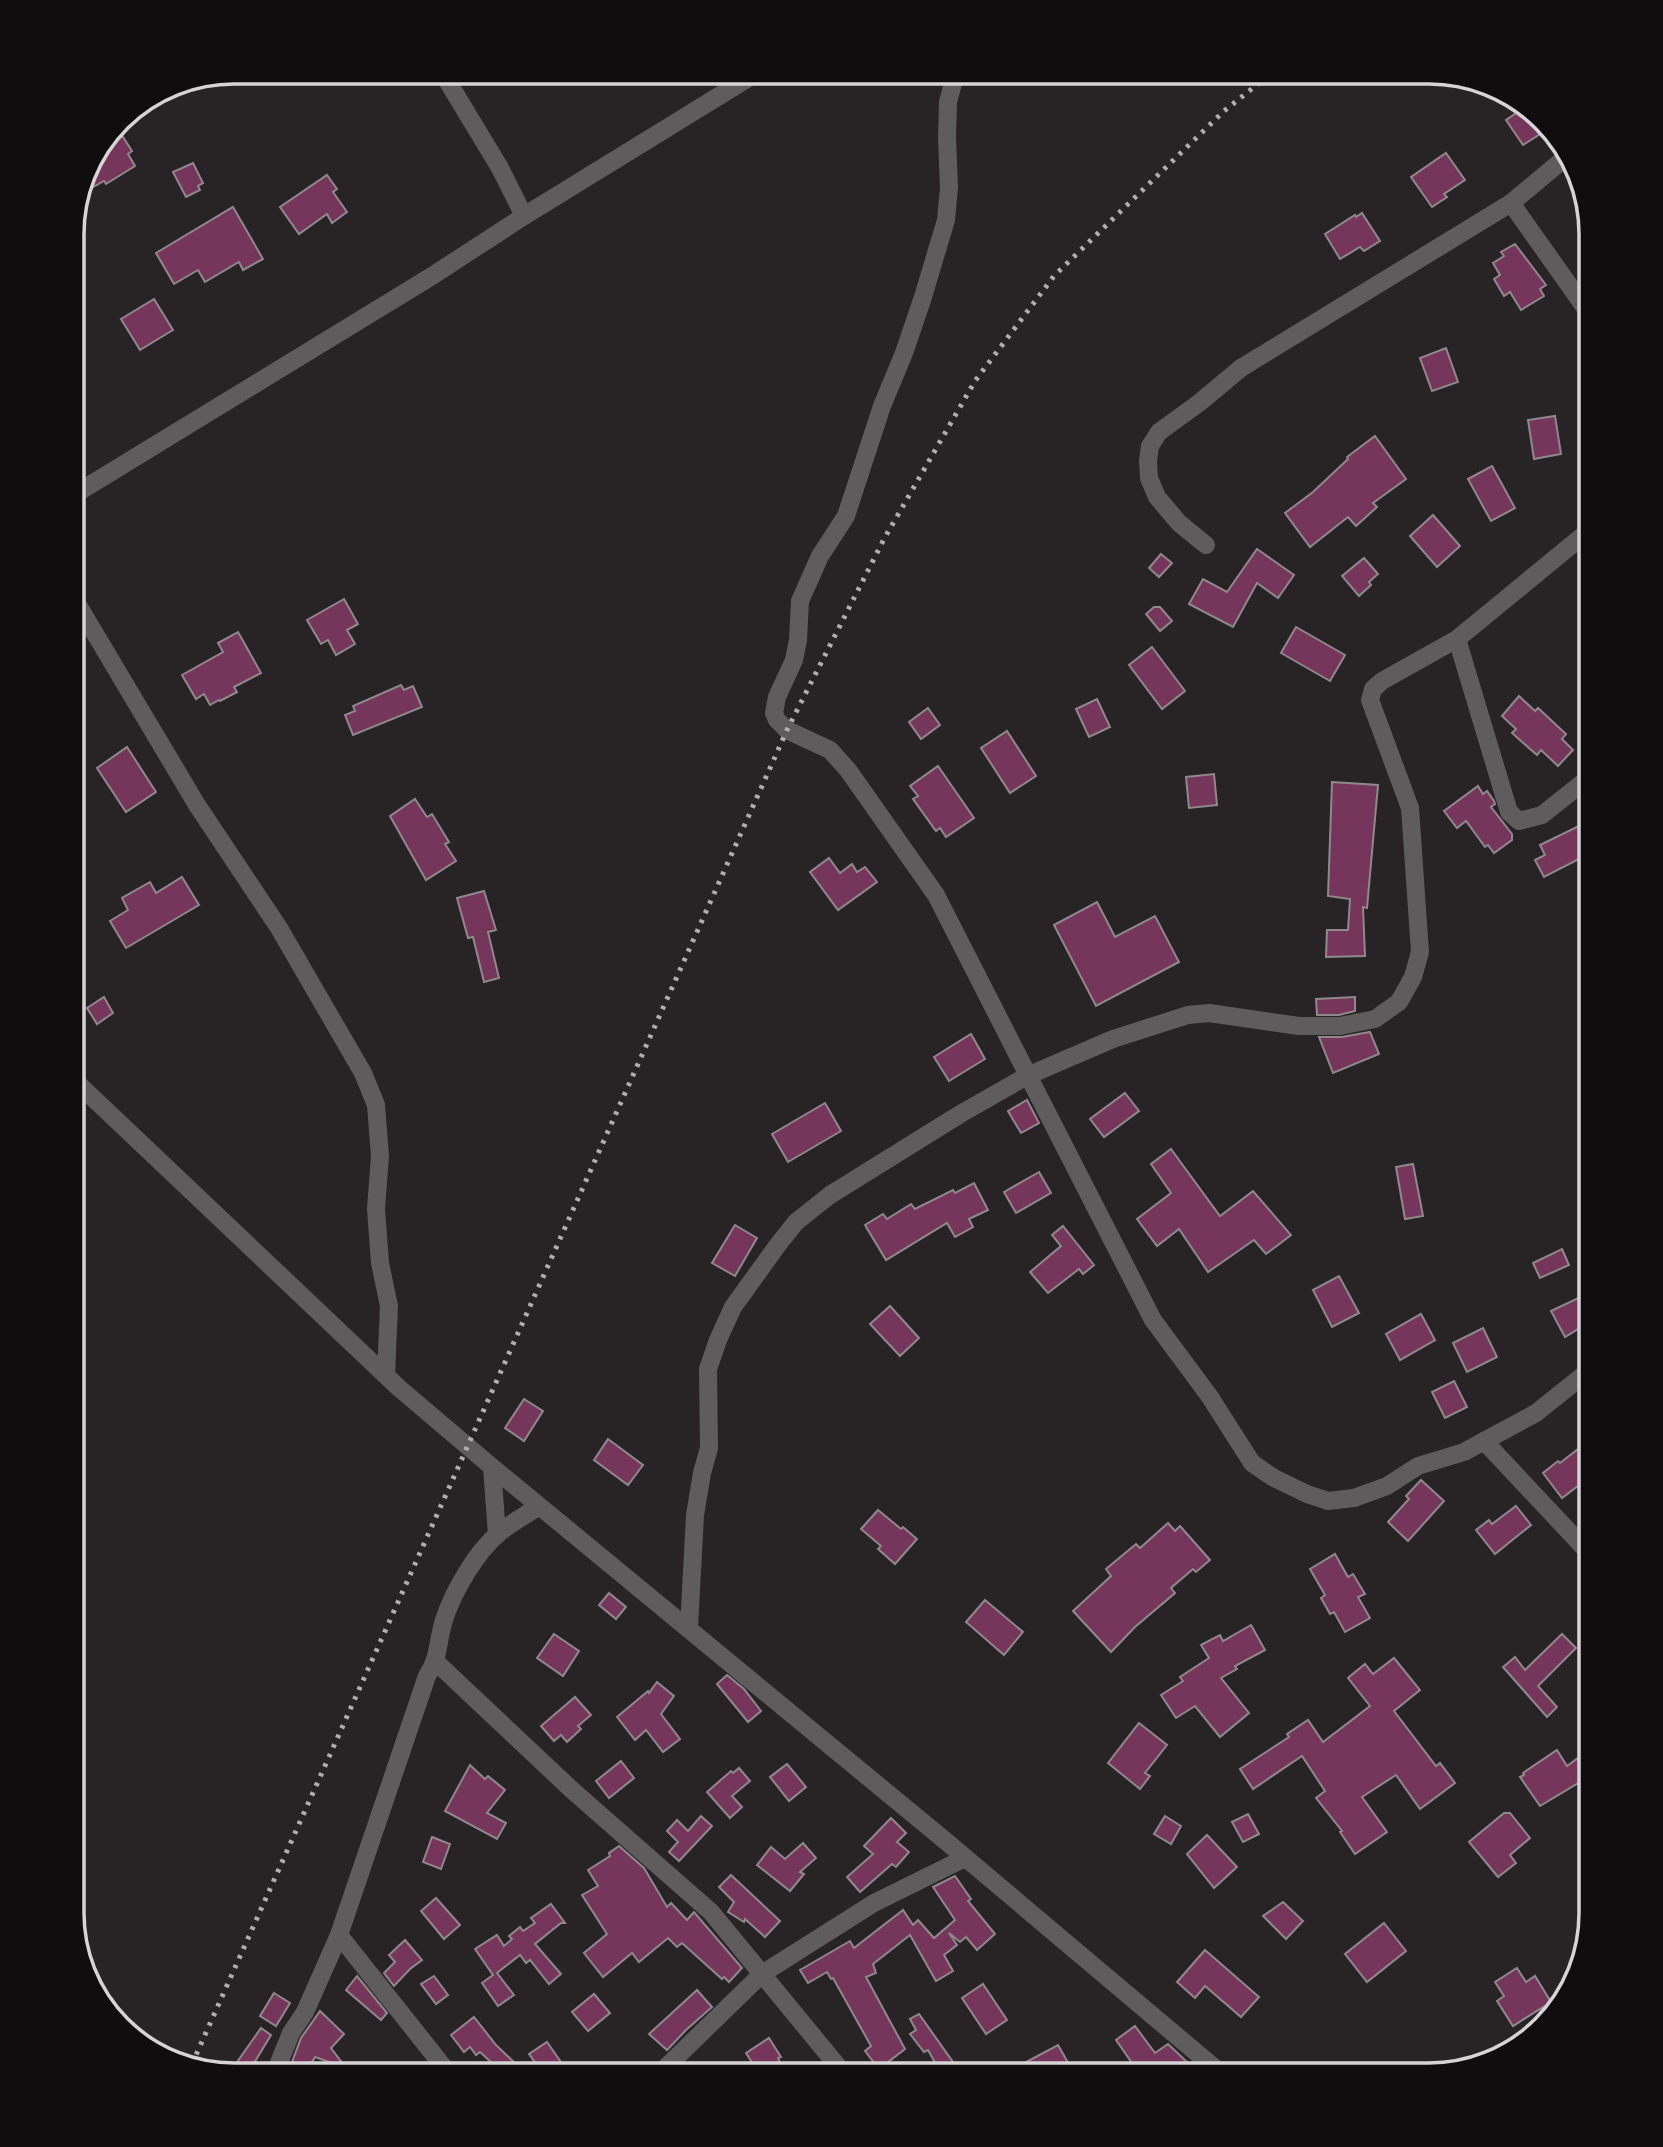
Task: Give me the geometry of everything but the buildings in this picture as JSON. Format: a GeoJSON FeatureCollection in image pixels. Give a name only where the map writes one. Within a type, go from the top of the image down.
{"type":"FeatureCollection","features":[{"type":"Feature","properties":{"kind":"street"},"geometry":{"type":"LineString","coordinates":[[449,84],[500,168],[524,216]]}},
{"type":"Feature","properties":{"kind":"street"},"geometry":{"type":"LineString","coordinates":[[84,489],[432,276],[738,84]]}},
{"type":"Feature","properties":{"kind":"street"},"geometry":{"type":"LineString","coordinates":[[953,84],[948,102],[949,188],[946,220],[923,297],[882,406],[846,516],[820,556],[800,601],[796,650],[777,696],[774,713],[780,725],[830,750],[839,760],[936,895],[1153,1320],[1210,1397],[1252,1464],[1307,1494],[1328,1500],[1354,1499],[1387,1486],[1418,1466],[1464,1452],[1536,1413],[1579,1379]]}},
{"type":"Feature","properties":{"kind":"street"},"geometry":{"type":"LineString","coordinates":[[1206,545],[1179,523],[1157,497],[1149,478],[1150,446],[1159,432],[1241,368],[1511,203],[1561,162]]}},
{"type":"Feature","properties":{"kind":"street"},"geometry":{"type":"LineString","coordinates":[[1511,203],[1579,299]]}},
{"type":"Feature","properties":{"kind":"street"},"geometry":{"type":"LineString","coordinates":[[688,1628],[695,1515],[709,1448],[708,1369],[733,1307],[776,1246],[796,1222],[830,1195],[962,1113],[1027,1076],[1113,1039],[1188,1015],[1209,1013],[1298,1026],[1340,1026],[1375,1019],[1399,1002],[1413,977],[1420,952],[1410,808],[1370,700],[1373,689],[1382,681],[1457,639],[1579,539]]}},
{"type":"Feature","properties":{"kind":"street"},"geometry":{"type":"LineString","coordinates":[[84,615],[197,805],[279,928],[363,1073],[376,1105],[380,1156],[376,1209],[380,1263],[390,1306],[386,1375]]}},
{"type":"Feature","properties":{"kind":"street"},"geometry":{"type":"LineString","coordinates":[[1457,639],[1509,812],[1518,821],[1542,815],[1579,786]]}},
{"type":"Feature","properties":{"kind":"street"},"geometry":{"type":"LineString","coordinates":[[84,1089],[386,1375],[492,1467],[1209,2063]]}},
{"type":"Feature","properties":{"kind":"street"},"geometry":{"type":"LineString","coordinates":[[1484,1441],[1579,1542]]}},
{"type":"Feature","properties":{"kind":"street"},"geometry":{"type":"LineString","coordinates":[[492,1467],[497,1535]]}},
{"type":"Feature","properties":{"kind":"street"},"geometry":{"type":"LineString","coordinates":[[279,2063],[340,1935],[427,1676],[436,1662],[444,1622],[454,1595],[472,1565],[497,1535],[539,1506]]}},
{"type":"Feature","properties":{"kind":"street"},"geometry":{"type":"LineString","coordinates":[[436,1662],[572,1790],[710,1912],[835,2063]]}},
{"type":"Feature","properties":{"kind":"street"},"geometry":{"type":"LineString","coordinates":[[670,2063],[762,1974],[874,1903],[965,1858]]}},
{"type":"Feature","properties":{"kind":"street"},"geometry":{"type":"LineString","coordinates":[[340,1935],[441,2063]]}},
{"type":"Feature","properties":{"kind":"railway"},"geometry":{"type":"LineString","coordinates":[[195,2058],[787,730],[884,539],[975,381],[1054,276],[1224,111],[1258,84]]}}]}
